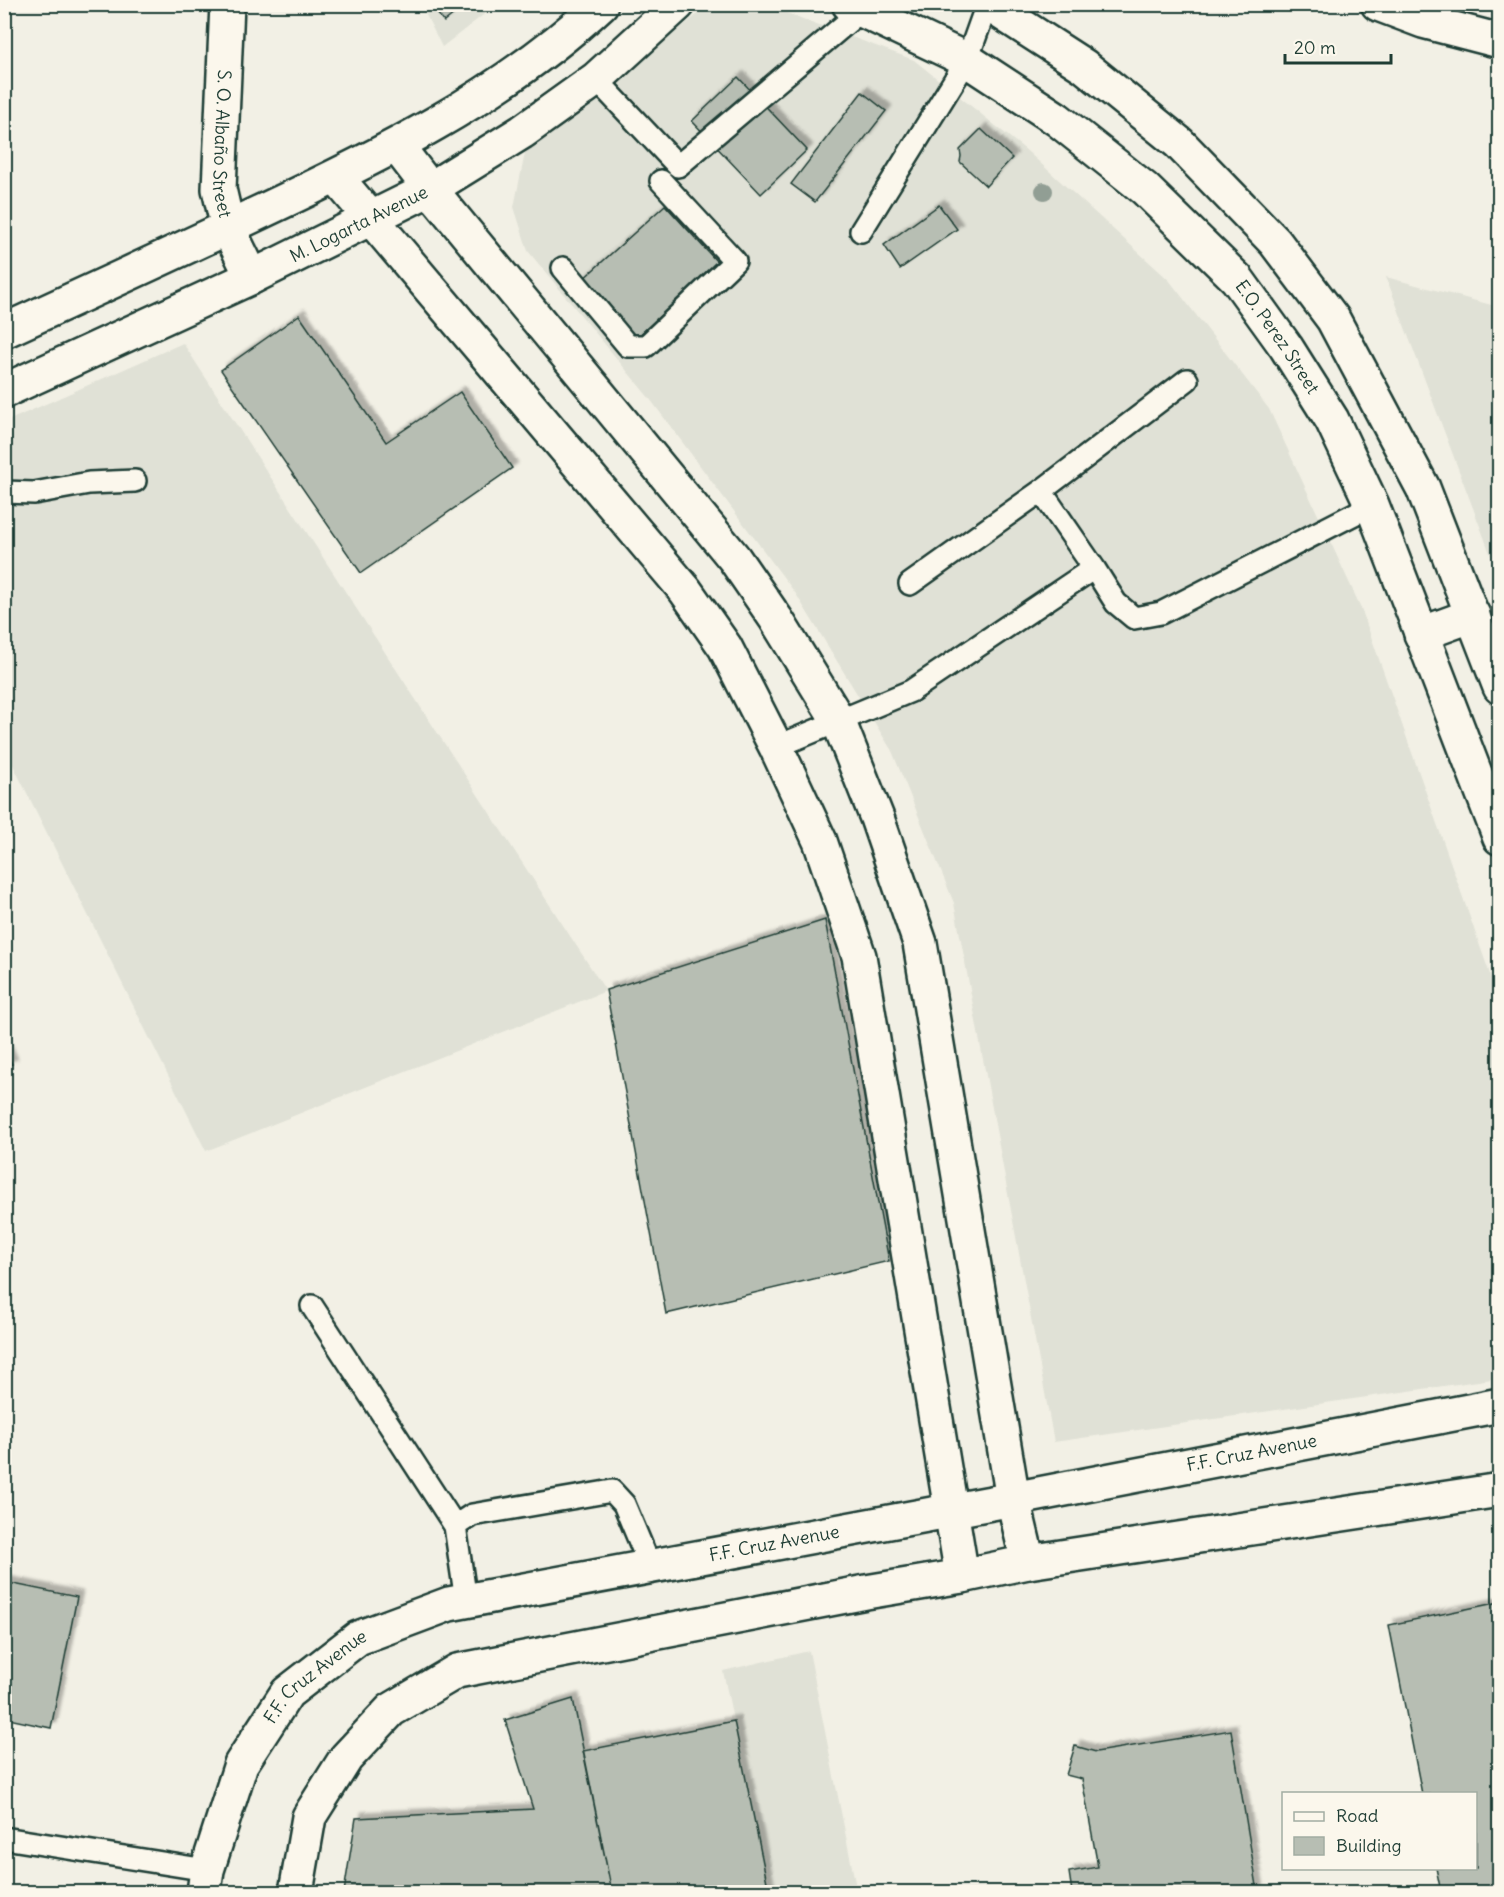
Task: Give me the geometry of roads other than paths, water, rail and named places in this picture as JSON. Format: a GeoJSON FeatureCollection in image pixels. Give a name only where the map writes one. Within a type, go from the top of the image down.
{"type":"FeatureCollection","features":[{"type":"Feature","properties":{"kind":"street","name":"S. O. Albaño Street"},"geometry":{"type":"LineString","coordinates":[[228,4],[219,189],[228,228],[252,277]]}},
{"type":"Feature","properties":{"kind":"street"},"geometry":{"type":"LineString","coordinates":[[4,331],[228,228],[398,146],[500,85],[580,24],[601,4]]}},
{"type":"Feature","properties":{"kind":"street","name":"M. Logarta Avenue"},"geometry":{"type":"LineString","coordinates":[[4,391],[252,277],[430,189],[522,132],[596,79],[678,4]]}},
{"type":"Feature","properties":{"kind":"street"},"geometry":{"type":"LineString","coordinates":[[987,4],[1084,66],[1179,143],[1275,242],[1333,319],[1423,488],[1500,687]]}},
{"type":"Feature","properties":{"kind":"street"},"geometry":{"type":"LineString","coordinates":[[1377,4],[1423,21],[1500,41]]}},
{"type":"Feature","properties":{"kind":"street","name":"E.O. Perez Street"},"geometry":{"type":"LineString","coordinates":[[856,7],[967,60],[1057,119],[1145,189],[1237,279],[1286,347],[1332,420],[1372,505],[1500,838]]}},
{"type":"Feature","properties":{"kind":"street"},"geometry":{"type":"LineString","coordinates":[[398,146],[430,189],[734,558],[776,619],[838,720],[877,818],[920,943],[1013,1499],[1028,1562]]}},
{"type":"Feature","properties":{"kind":"street"},"geometry":{"type":"LineString","coordinates":[[336,177],[685,590],[725,647],[776,747],[820,841],[859,956],[962,1576]]}},
{"type":"Feature","properties":{"kind":"street"},"geometry":{"type":"LineString","coordinates":[[1421,634],[1473,615]]}},
{"type":"Feature","properties":{"kind":"street","name":"F.F. Cruz Avenue"},"geometry":{"type":"LineString","coordinates":[[205,1881],[241,1764],[287,1693],[358,1638],[448,1604],[1013,1499],[1500,1405]]}},
{"type":"Feature","properties":{"kind":"street"},"geometry":{"type":"LineString","coordinates":[[296,1893],[309,1817],[346,1758],[391,1710],[457,1671],[1028,1562],[1500,1490]]}},
{"type":"Feature","properties":{"kind":"lane"},"geometry":{"type":"LineString","coordinates":[[861,231],[967,60],[987,4]]}},
{"type":"Feature","properties":{"kind":"lane"},"geometry":{"type":"LineString","coordinates":[[596,79],[678,166],[856,7]]}},
{"type":"Feature","properties":{"kind":"lane"},"geometry":{"type":"LineString","coordinates":[[563,268],[628,345],[646,346],[735,261],[661,181]]}},
{"type":"Feature","properties":{"kind":"lane"},"geometry":{"type":"LineString","coordinates":[[910,584],[1041,490],[1187,380]]}},
{"type":"Feature","properties":{"kind":"lane"},"geometry":{"type":"LineString","coordinates":[[4,492],[34,493],[89,483],[135,481]]}},
{"type":"Feature","properties":{"kind":"lane"},"geometry":{"type":"LineString","coordinates":[[1041,490],[1116,603],[1134,618],[1161,614],[1372,505]]}},
{"type":"Feature","properties":{"kind":"lane"},"geometry":{"type":"LineString","coordinates":[[776,747],[911,691],[1094,568]]}},
{"type":"Feature","properties":{"kind":"lane"},"geometry":{"type":"LineString","coordinates":[[312,1306],[455,1526],[466,1601]]}},
{"type":"Feature","properties":{"kind":"lane"},"geometry":{"type":"LineString","coordinates":[[455,1526],[472,1515],[612,1491],[624,1504],[650,1566]]}},
{"type":"Feature","properties":{"kind":"lane"},"geometry":{"type":"LineString","coordinates":[[4,1838],[205,1881]]}}]}
